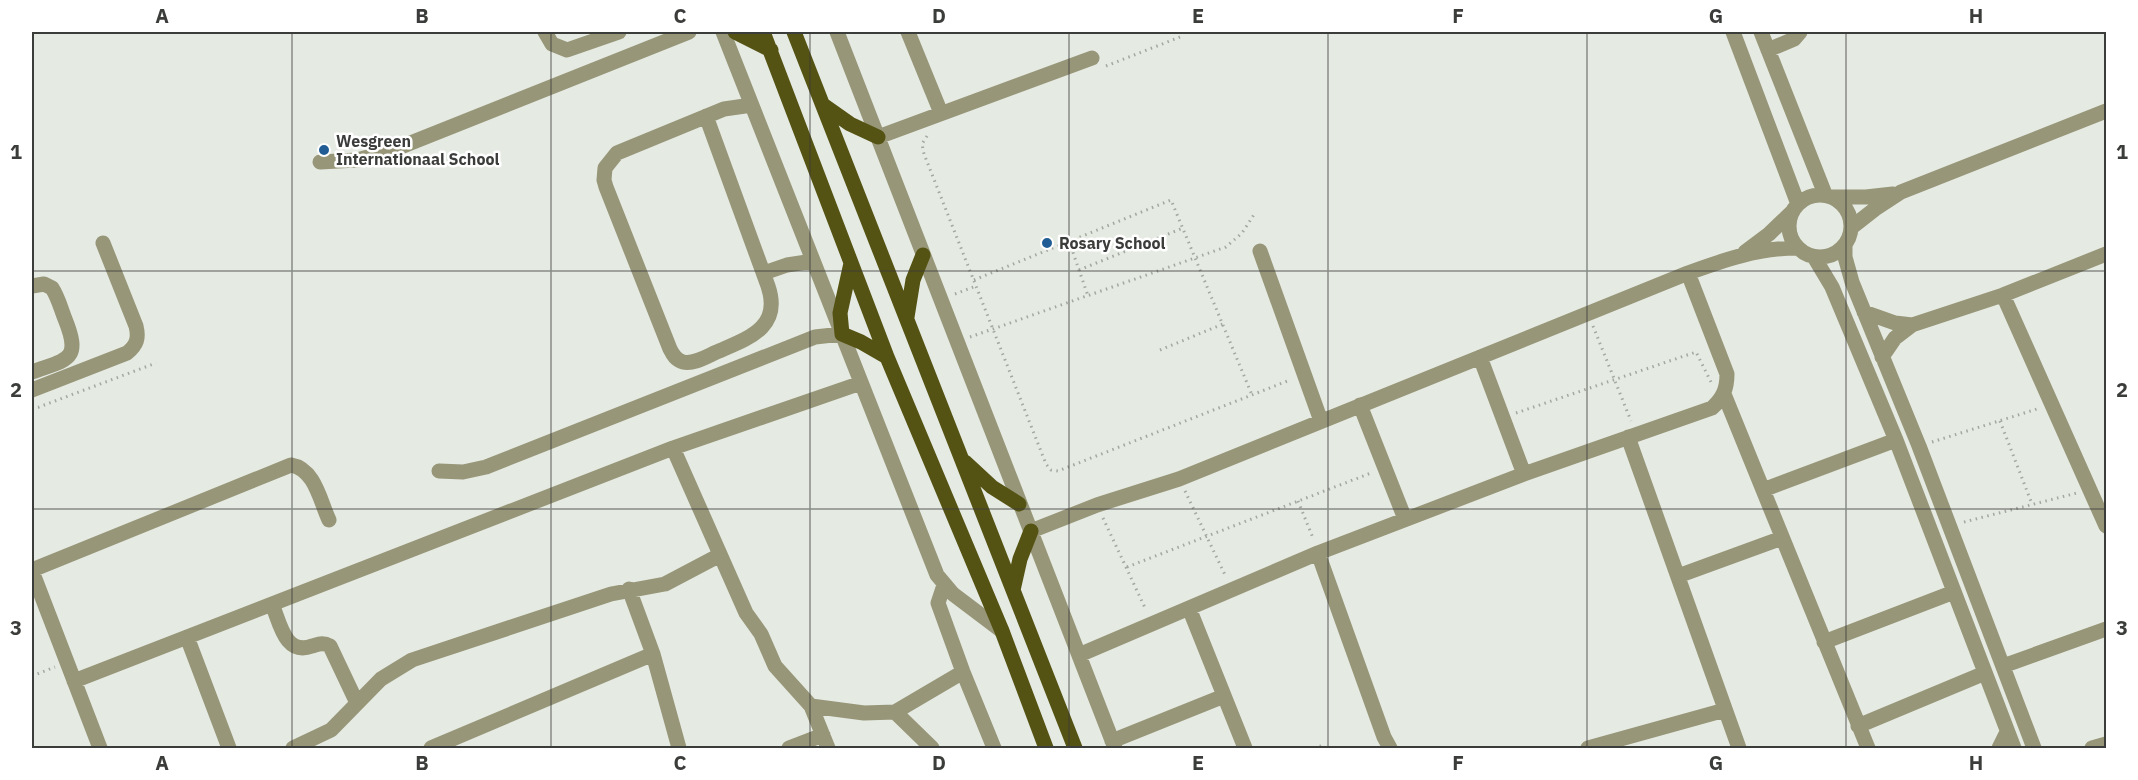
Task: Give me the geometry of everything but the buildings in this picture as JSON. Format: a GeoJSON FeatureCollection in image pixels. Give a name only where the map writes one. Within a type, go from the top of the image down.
{"type":"FeatureCollection","features":[{"type":"Feature","properties":{"kind":"main road"},"geometry":{"type":"LineString","coordinates":[[735,32],[771,51]]}},
{"type":"Feature","properties":{"kind":"main road"},"geometry":{"type":"LineString","coordinates":[[763,32],[886,357],[1002,631],[1046,748]]}},
{"type":"Feature","properties":{"kind":"main road"},"geometry":{"type":"LineString","coordinates":[[794,32],[1075,748]]}},
{"type":"Feature","properties":{"kind":"main road"},"geometry":{"type":"LineString","coordinates":[[823,105],[850,124],[878,137]]}},
{"type":"Feature","properties":{"kind":"main road"},"geometry":{"type":"LineString","coordinates":[[907,320],[913,280],[923,255]]}},
{"type":"Feature","properties":{"kind":"main road"},"geometry":{"type":"LineString","coordinates":[[851,260],[840,313],[842,334],[886,357]]}},
{"type":"Feature","properties":{"kind":"main road"},"geometry":{"type":"LineString","coordinates":[[960,458],[992,487],[1019,504]]}},
{"type":"Feature","properties":{"kind":"main road"},"geometry":{"type":"LineString","coordinates":[[1013,590],[1020,559],[1031,531]]}},
{"type":"Feature","properties":{"kind":"street"},"geometry":{"type":"LineString","coordinates":[[545,32],[552,44],[567,50],[618,32]]}},
{"type":"Feature","properties":{"kind":"street"},"geometry":{"type":"LineString","coordinates":[[320,162],[357,160],[393,150],[689,32]]}},
{"type":"Feature","properties":{"kind":"street"},"geometry":{"type":"LineString","coordinates":[[723,32],[937,575],[944,585],[1002,631]]}},
{"type":"Feature","properties":{"kind":"street"},"geometry":{"type":"LineString","coordinates":[[837,32],[1114,745],[1224,696]]}},
{"type":"Feature","properties":{"kind":"street"},"geometry":{"type":"LineString","coordinates":[[908,32],[941,113]]}},
{"type":"Feature","properties":{"kind":"street"},"geometry":{"type":"LineString","coordinates":[[1733,32],[1795,208],[1790,230],[1792,240],[1798,248],[1814,257],[1826,257],[1837,253],[1849,239],[1852,227],[1850,214],[1843,204],[1829,196],[1761,32]]}},
{"type":"Feature","properties":{"kind":"street"},"geometry":{"type":"LineString","coordinates":[[1768,50],[1794,39],[1800,32]]}},
{"type":"Feature","properties":{"kind":"street"},"geometry":{"type":"LineString","coordinates":[[878,137],[941,113],[1098,62]]}},
{"type":"Feature","properties":{"kind":"street"},"geometry":{"type":"LineString","coordinates":[[706,116],[771,294],[771,311],[758,332],[751,337],[695,361],[685,362],[675,358],[670,349],[606,187],[604,174],[608,162],[617,153],[671,130],[706,116],[724,109],[752,105]]}},
{"type":"Feature","properties":{"kind":"street"},"geometry":{"type":"LineString","coordinates":[[1852,227],[1899,193],[2106,111]]}},
{"type":"Feature","properties":{"kind":"street"},"geometry":{"type":"LineString","coordinates":[[1743,254],[1769,234],[1806,198],[1815,194],[1866,197],[1899,193]]}},
{"type":"Feature","properties":{"kind":"street"},"geometry":{"type":"LineString","coordinates":[[32,390],[127,353],[137,341],[136,326],[103,243]]}},
{"type":"Feature","properties":{"kind":"street"},"geometry":{"type":"LineString","coordinates":[[1845,245],[1848,270],[2034,748]]}},
{"type":"Feature","properties":{"kind":"street"},"geometry":{"type":"LineString","coordinates":[[1031,531],[1097,505],[1179,479],[1688,273],[1743,254],[1798,248]]}},
{"type":"Feature","properties":{"kind":"street"},"geometry":{"type":"LineString","coordinates":[[1260,251],[1321,421]]}},
{"type":"Feature","properties":{"kind":"street"},"geometry":{"type":"LineString","coordinates":[[1882,357],[1895,338],[1912,325],[2003,295],[2106,254]]}},
{"type":"Feature","properties":{"kind":"street"},"geometry":{"type":"LineString","coordinates":[[1814,257],[1832,287],[1896,440],[2014,748]]}},
{"type":"Feature","properties":{"kind":"street"},"geometry":{"type":"LineString","coordinates":[[764,273],[787,265],[813,261]]}},
{"type":"Feature","properties":{"kind":"street"},"geometry":{"type":"LineString","coordinates":[[1078,655],[1318,553],[1405,519],[1524,474],[1712,408],[1722,397],[1727,384],[1727,374],[1688,273]]}},
{"type":"Feature","properties":{"kind":"street"},"geometry":{"type":"LineString","coordinates":[[32,286],[44,284],[52,288],[74,340],[72,351],[65,360],[32,372]]}},
{"type":"Feature","properties":{"kind":"street"},"geometry":{"type":"LineString","coordinates":[[2003,295],[2106,526]]}},
{"type":"Feature","properties":{"kind":"street"},"geometry":{"type":"LineString","coordinates":[[1864,312],[1895,323],[1912,325]]}},
{"type":"Feature","properties":{"kind":"street"},"geometry":{"type":"LineString","coordinates":[[439,471],[463,472],[486,467],[815,337],[842,334]]}},
{"type":"Feature","properties":{"kind":"street"},"geometry":{"type":"LineString","coordinates":[[1480,357],[1524,474]]}},
{"type":"Feature","properties":{"kind":"street"},"geometry":{"type":"LineString","coordinates":[[74,681],[673,448],[861,383]]}},
{"type":"Feature","properties":{"kind":"street"},"geometry":{"type":"LineString","coordinates":[[1722,397],[1763,490],[1868,748]]}},
{"type":"Feature","properties":{"kind":"street"},"geometry":{"type":"LineString","coordinates":[[1360,405],[1405,519]]}},
{"type":"Feature","properties":{"kind":"street"},"geometry":{"type":"LineString","coordinates":[[1632,435],[1678,576],[1739,748]]}},
{"type":"Feature","properties":{"kind":"street"},"geometry":{"type":"LineString","coordinates":[[1763,490],[1896,440]]}},
{"type":"Feature","properties":{"kind":"street"},"geometry":{"type":"LineString","coordinates":[[673,448],[746,613],[760,634],[775,666],[811,706],[825,742],[789,748]]}},
{"type":"Feature","properties":{"kind":"street"},"geometry":{"type":"LineString","coordinates":[[100,748],[32,571],[291,465],[299,466],[311,477],[329,520]]}},
{"type":"Feature","properties":{"kind":"street"},"geometry":{"type":"LineString","coordinates":[[1678,576],[1782,538]]}},
{"type":"Feature","properties":{"kind":"street"},"geometry":{"type":"LineString","coordinates":[[1318,553],[1384,737],[1390,748]]}},
{"type":"Feature","properties":{"kind":"street"},"geometry":{"type":"LineString","coordinates":[[293,748],[331,730],[381,679],[412,660],[629,589],[647,589],[665,584],[720,555]]}},
{"type":"Feature","properties":{"kind":"street"},"geometry":{"type":"LineString","coordinates":[[944,585],[938,603],[994,748]]}},
{"type":"Feature","properties":{"kind":"street"},"geometry":{"type":"LineString","coordinates":[[629,589],[653,654],[679,748]]}},
{"type":"Feature","properties":{"kind":"street"},"geometry":{"type":"LineString","coordinates":[[1824,642],[1954,592]]}},
{"type":"Feature","properties":{"kind":"street"},"geometry":{"type":"LineString","coordinates":[[272,604],[285,638],[293,647],[305,649],[324,643],[330,646],[357,703]]}},
{"type":"Feature","properties":{"kind":"street"},"geometry":{"type":"LineString","coordinates":[[1189,608],[1245,748]]}},
{"type":"Feature","properties":{"kind":"street"},"geometry":{"type":"LineString","coordinates":[[2003,666],[2106,628]]}},
{"type":"Feature","properties":{"kind":"street"},"geometry":{"type":"LineString","coordinates":[[187,637],[229,748]]}},
{"type":"Feature","properties":{"kind":"street"},"geometry":{"type":"LineString","coordinates":[[430,748],[653,654]]}},
{"type":"Feature","properties":{"kind":"street"},"geometry":{"type":"LineString","coordinates":[[811,706],[864,713],[895,712],[963,672]]}},
{"type":"Feature","properties":{"kind":"street"},"geometry":{"type":"LineString","coordinates":[[1858,726],[1985,673]]}},
{"type":"Feature","properties":{"kind":"street"},"geometry":{"type":"LineString","coordinates":[[1588,748],[1725,710]]}},
{"type":"Feature","properties":{"kind":"street"},"geometry":{"type":"LineString","coordinates":[[895,712],[932,748]]}},
{"type":"Feature","properties":{"kind":"street"},"geometry":{"type":"LineString","coordinates":[[1999,748],[2007,732]]}},
{"type":"Feature","properties":{"kind":"street"},"geometry":{"type":"LineString","coordinates":[[2092,748],[2106,744]]}},
{"type":"Feature","properties":{"kind":"path"},"geometry":{"type":"LineString","coordinates":[[1098,62],[1180,37]]}},
{"type":"Feature","properties":{"kind":"path"},"geometry":{"type":"LineString","coordinates":[[933,132],[924,139],[922,149],[1046,464],[1054,471],[1304,374]]}},
{"type":"Feature","properties":{"kind":"path"},"geometry":{"type":"LineString","coordinates":[[973,280],[1171,200],[1252,395]]}},
{"type":"Feature","properties":{"kind":"path"},"geometry":{"type":"LineString","coordinates":[[957,342],[1226,247],[1242,233],[1255,213]]}},
{"type":"Feature","properties":{"kind":"path"},"geometry":{"type":"LineString","coordinates":[[1079,270],[1183,228]]}},
{"type":"Feature","properties":{"kind":"path"},"geometry":{"type":"LineString","coordinates":[[1069,241],[1089,297]]}},
{"type":"Feature","properties":{"kind":"path"},"geometry":{"type":"LineString","coordinates":[[940,299],[976,286]]}},
{"type":"Feature","properties":{"kind":"path"},"geometry":{"type":"LineString","coordinates":[[1588,314],[1614,380],[1632,435]]}},
{"type":"Feature","properties":{"kind":"path"},"geometry":{"type":"LineString","coordinates":[[1160,350],[1223,324]]}},
{"type":"Feature","properties":{"kind":"path"},"geometry":{"type":"LineString","coordinates":[[1503,418],[1696,352],[1722,397]]}},
{"type":"Feature","properties":{"kind":"path"},"geometry":{"type":"LineString","coordinates":[[32,408],[156,363]]}},
{"type":"Feature","properties":{"kind":"path"},"geometry":{"type":"LineString","coordinates":[[1918,447],[2052,404]]}},
{"type":"Feature","properties":{"kind":"path"},"geometry":{"type":"LineString","coordinates":[[2000,421],[2032,504]]}},
{"type":"Feature","properties":{"kind":"path"},"geometry":{"type":"LineString","coordinates":[[1126,567],[1384,468]]}},
{"type":"Feature","properties":{"kind":"path"},"geometry":{"type":"LineString","coordinates":[[1179,479],[1232,589]]}},
{"type":"Feature","properties":{"kind":"path"},"geometry":{"type":"LineString","coordinates":[[1948,527],[2091,490]]}},
{"type":"Feature","properties":{"kind":"path"},"geometry":{"type":"LineString","coordinates":[[1298,501],[1318,553]]}},
{"type":"Feature","properties":{"kind":"path"},"geometry":{"type":"LineString","coordinates":[[1097,505],[1152,623]]}},
{"type":"Feature","properties":{"kind":"path"},"geometry":{"type":"LineString","coordinates":[[32,676],[66,662]]}},
{"type":"Feature","properties":{"kind":"path"},"geometry":{"type":"LineString","coordinates":[[1314,748],[1324,745]]}},
{"type":"Feature","properties":{"kind":"place","name":"Wesgreen Internationaal School"},"geometry":{"type":"Point","coordinates":[324,150]}},
{"type":"Feature","properties":{"kind":"place","name":"Rosary School"},"geometry":{"type":"Point","coordinates":[1047,243]}}]}
